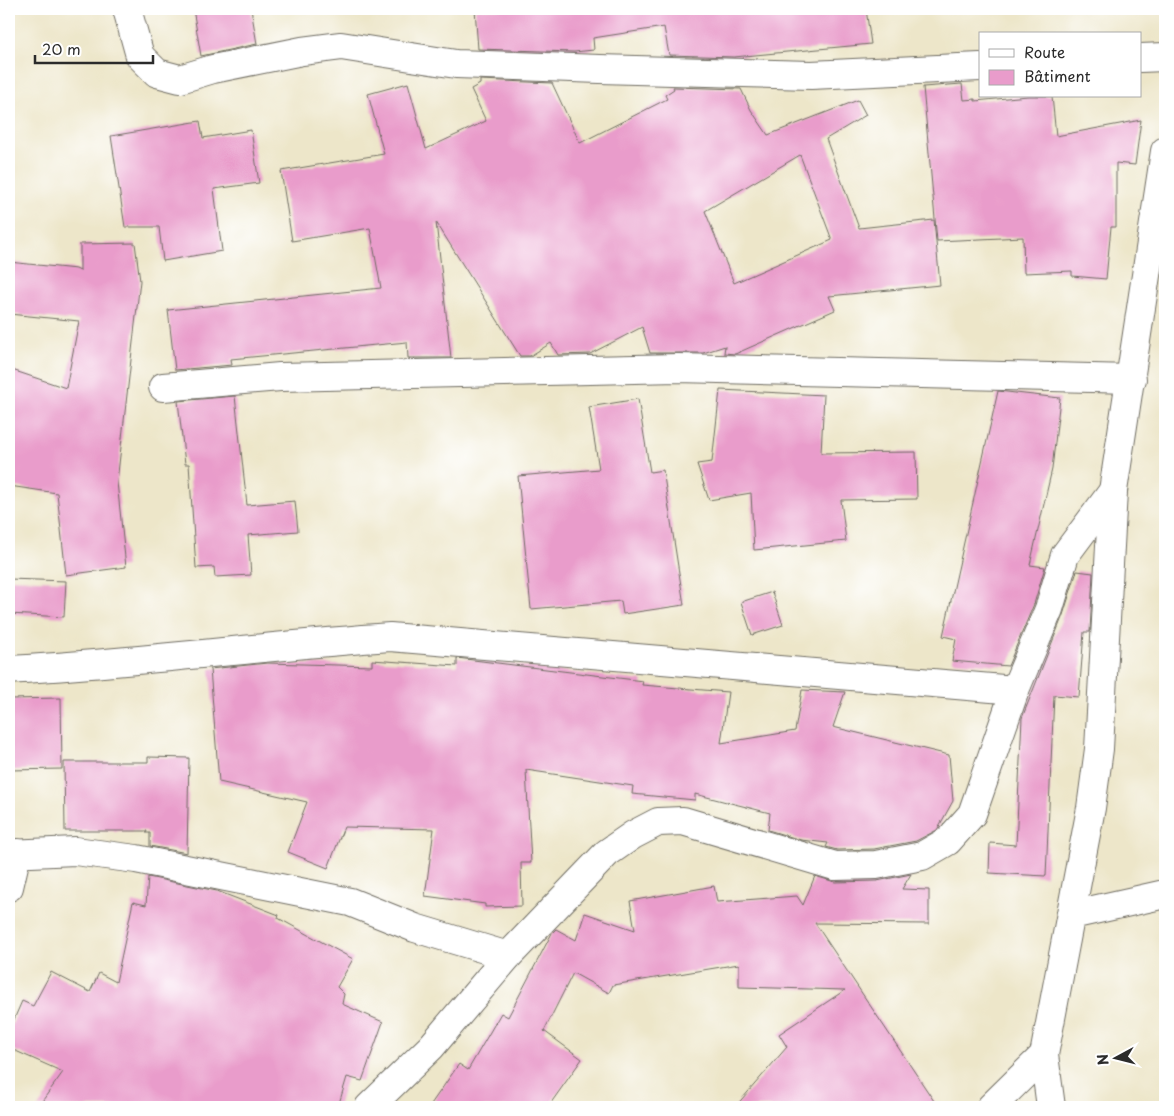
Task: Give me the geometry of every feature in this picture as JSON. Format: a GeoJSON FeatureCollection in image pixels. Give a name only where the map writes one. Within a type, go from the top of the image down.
{"type":"FeatureCollection","features":[{"type":"Feature","properties":{"kind":"street"},"geometry":{"type":"LineString","coordinates":[[127,9],[140,56],[157,73],[180,79],[302,51],[341,46],[456,64],[629,70],[811,76],[979,67]]}},
{"type":"Feature","properties":{"kind":"street"},"geometry":{"type":"LineString","coordinates":[[1142,58],[1165,57]]}},
{"type":"Feature","properties":{"kind":"street"},"geometry":{"type":"LineString","coordinates":[[1051,1107],[1044,1055],[1091,808],[1099,749],[1113,491],[1132,379],[1165,151]]}},
{"type":"Feature","properties":{"kind":"street"},"geometry":{"type":"LineString","coordinates":[[163,387],[280,377],[678,368],[1132,379]]}},
{"type":"Feature","properties":{"kind":"street"},"geometry":{"type":"LineString","coordinates":[[369,1107],[430,1047],[508,956],[607,853],[633,835],[658,822],[683,821],[835,866],[876,865],[922,856],[948,841],[972,814],[1015,690],[1049,609],[1065,555],[1113,491]]}},
{"type":"Feature","properties":{"kind":"street"},"geometry":{"type":"LineString","coordinates":[[9,670],[390,637],[1015,690]]}},
{"type":"Feature","properties":{"kind":"street"},"geometry":{"type":"LineString","coordinates":[[9,887],[13,854],[75,851],[136,859],[350,902],[415,928],[508,956]]}},
{"type":"Feature","properties":{"kind":"street"},"geometry":{"type":"LineString","coordinates":[[1071,915],[1165,894]]}},
{"type":"Feature","properties":{"kind":"street"},"geometry":{"type":"LineString","coordinates":[[991,1107],[1044,1055]]}},
{"type":"Feature","properties":{"kind":"building"},"geometry":{"type":"Polygon","coordinates":[[[193,9],[251,9],[257,44],[201,56],[193,9]]]}},
{"type":"Feature","properties":{"kind":"building"},"geometry":{"type":"Polygon","coordinates":[[[475,9],[866,9],[871,44],[734,57],[669,55],[664,27],[593,38],[594,50],[574,52],[478,49],[475,9]]]}},
{"type":"Feature","properties":{"kind":"building"},"geometry":{"type":"Polygon","coordinates":[[[480,80],[552,83],[580,143],[667,99],[665,95],[674,89],[673,87],[741,89],[751,110],[768,135],[858,100],[866,115],[826,139],[859,228],[934,220],[940,285],[829,296],[835,310],[735,354],[724,353],[725,346],[703,353],[650,353],[642,327],[590,354],[558,355],[551,343],[530,356],[520,356],[436,222],[451,358],[408,358],[407,342],[231,359],[232,365],[175,370],[168,310],[381,288],[370,228],[292,241],[281,171],[384,154],[368,94],[408,83],[426,149],[486,121],[471,89],[480,84],[480,80]],[[800,155],[705,211],[734,283],[832,240],[800,155]]]}},
{"type":"Feature","properties":{"kind":"building"},"geometry":{"type":"Polygon","coordinates":[[[962,84],[964,100],[975,99],[975,101],[1007,98],[1052,98],[1056,136],[1141,120],[1135,165],[1116,163],[1116,227],[1111,227],[1106,279],[1072,276],[1072,271],[1024,273],[1023,237],[937,241],[923,87],[962,84]]]}},
{"type":"Feature","properties":{"kind":"building"},"geometry":{"type":"Polygon","coordinates":[[[200,121],[203,138],[251,130],[259,183],[214,189],[222,251],[163,261],[159,227],[125,227],[111,136],[200,121]]]}},
{"type":"Feature","properties":{"kind":"building"},"geometry":{"type":"Polygon","coordinates":[[[135,243],[140,281],[117,482],[126,567],[66,575],[57,493],[9,486],[9,369],[66,388],[79,321],[9,314],[9,262],[80,271],[80,244],[135,243]]]}},
{"type":"Feature","properties":{"kind":"building"},"geometry":{"type":"Polygon","coordinates":[[[720,390],[824,395],[821,453],[916,452],[917,499],[841,500],[846,541],[754,550],[751,493],[709,500],[697,464],[712,462],[720,390]]]}},
{"type":"Feature","properties":{"kind":"building"},"geometry":{"type":"Polygon","coordinates":[[[998,391],[1060,398],[1052,469],[1030,565],[1045,567],[1034,604],[1008,666],[952,661],[956,639],[943,636],[998,391]]]}},
{"type":"Feature","properties":{"kind":"building"},"geometry":{"type":"Polygon","coordinates":[[[235,396],[247,505],[295,501],[298,531],[248,535],[251,575],[215,577],[214,567],[196,568],[189,464],[185,464],[178,401],[235,396]]]}},
{"type":"Feature","properties":{"kind":"building"},"geometry":{"type":"Polygon","coordinates":[[[638,399],[650,472],[663,470],[684,605],[623,614],[621,601],[531,609],[518,476],[599,469],[589,407],[638,399]]]}},
{"type":"Feature","properties":{"kind":"building"},"geometry":{"type":"Polygon","coordinates":[[[1077,571],[1093,573],[1090,632],[1084,632],[1079,697],[1054,695],[1046,876],[989,873],[990,843],[1016,845],[1022,718],[1063,615],[1077,571]]]}},
{"type":"Feature","properties":{"kind":"building"},"geometry":{"type":"Polygon","coordinates":[[[9,579],[66,581],[64,617],[9,614],[9,579]]]}},
{"type":"Feature","properties":{"kind":"building"},"geometry":{"type":"Polygon","coordinates":[[[772,592],[783,625],[752,635],[741,602],[772,592]]]}},
{"type":"Feature","properties":{"kind":"building"},"geometry":{"type":"Polygon","coordinates":[[[457,658],[643,681],[642,685],[728,692],[721,743],[795,731],[802,690],[845,692],[833,727],[949,755],[953,801],[937,830],[916,841],[874,849],[837,850],[826,847],[828,843],[801,840],[768,830],[770,813],[695,794],[695,800],[632,794],[633,786],[526,770],[531,863],[521,863],[522,906],[485,907],[485,904],[425,896],[434,829],[344,827],[328,868],[288,852],[307,802],[219,782],[210,669],[267,663],[372,666],[372,660],[457,666],[457,658]]]}},
{"type":"Feature","properties":{"kind":"building"},"geometry":{"type":"Polygon","coordinates":[[[61,698],[62,769],[9,770],[9,699],[61,698]]]}},
{"type":"Feature","properties":{"kind":"building"},"geometry":{"type":"Polygon","coordinates":[[[148,757],[189,758],[187,853],[150,846],[150,833],[146,833],[147,831],[65,831],[64,762],[148,762],[148,757]]]}},
{"type":"Feature","properties":{"kind":"building"},"geometry":{"type":"Polygon","coordinates":[[[911,874],[902,889],[929,890],[929,924],[815,923],[938,1107],[735,1107],[787,1047],[779,1034],[845,990],[739,987],[739,964],[613,985],[609,993],[573,973],[544,1031],[582,1059],[548,1107],[429,1107],[459,1064],[468,1070],[501,1013],[508,1017],[552,933],[556,929],[576,940],[585,913],[635,930],[630,901],[714,886],[717,902],[797,896],[803,905],[815,876],[835,882],[877,881],[911,874]]]}},
{"type":"Feature","properties":{"kind":"building"},"geometry":{"type":"Polygon","coordinates":[[[148,877],[217,891],[279,915],[278,918],[353,959],[337,987],[344,994],[342,1004],[383,1022],[362,1081],[347,1077],[338,1107],[38,1107],[63,1072],[9,1048],[9,1031],[22,1001],[33,1006],[51,972],[90,992],[99,973],[116,982],[133,902],[146,905],[148,877]]]}}]}
